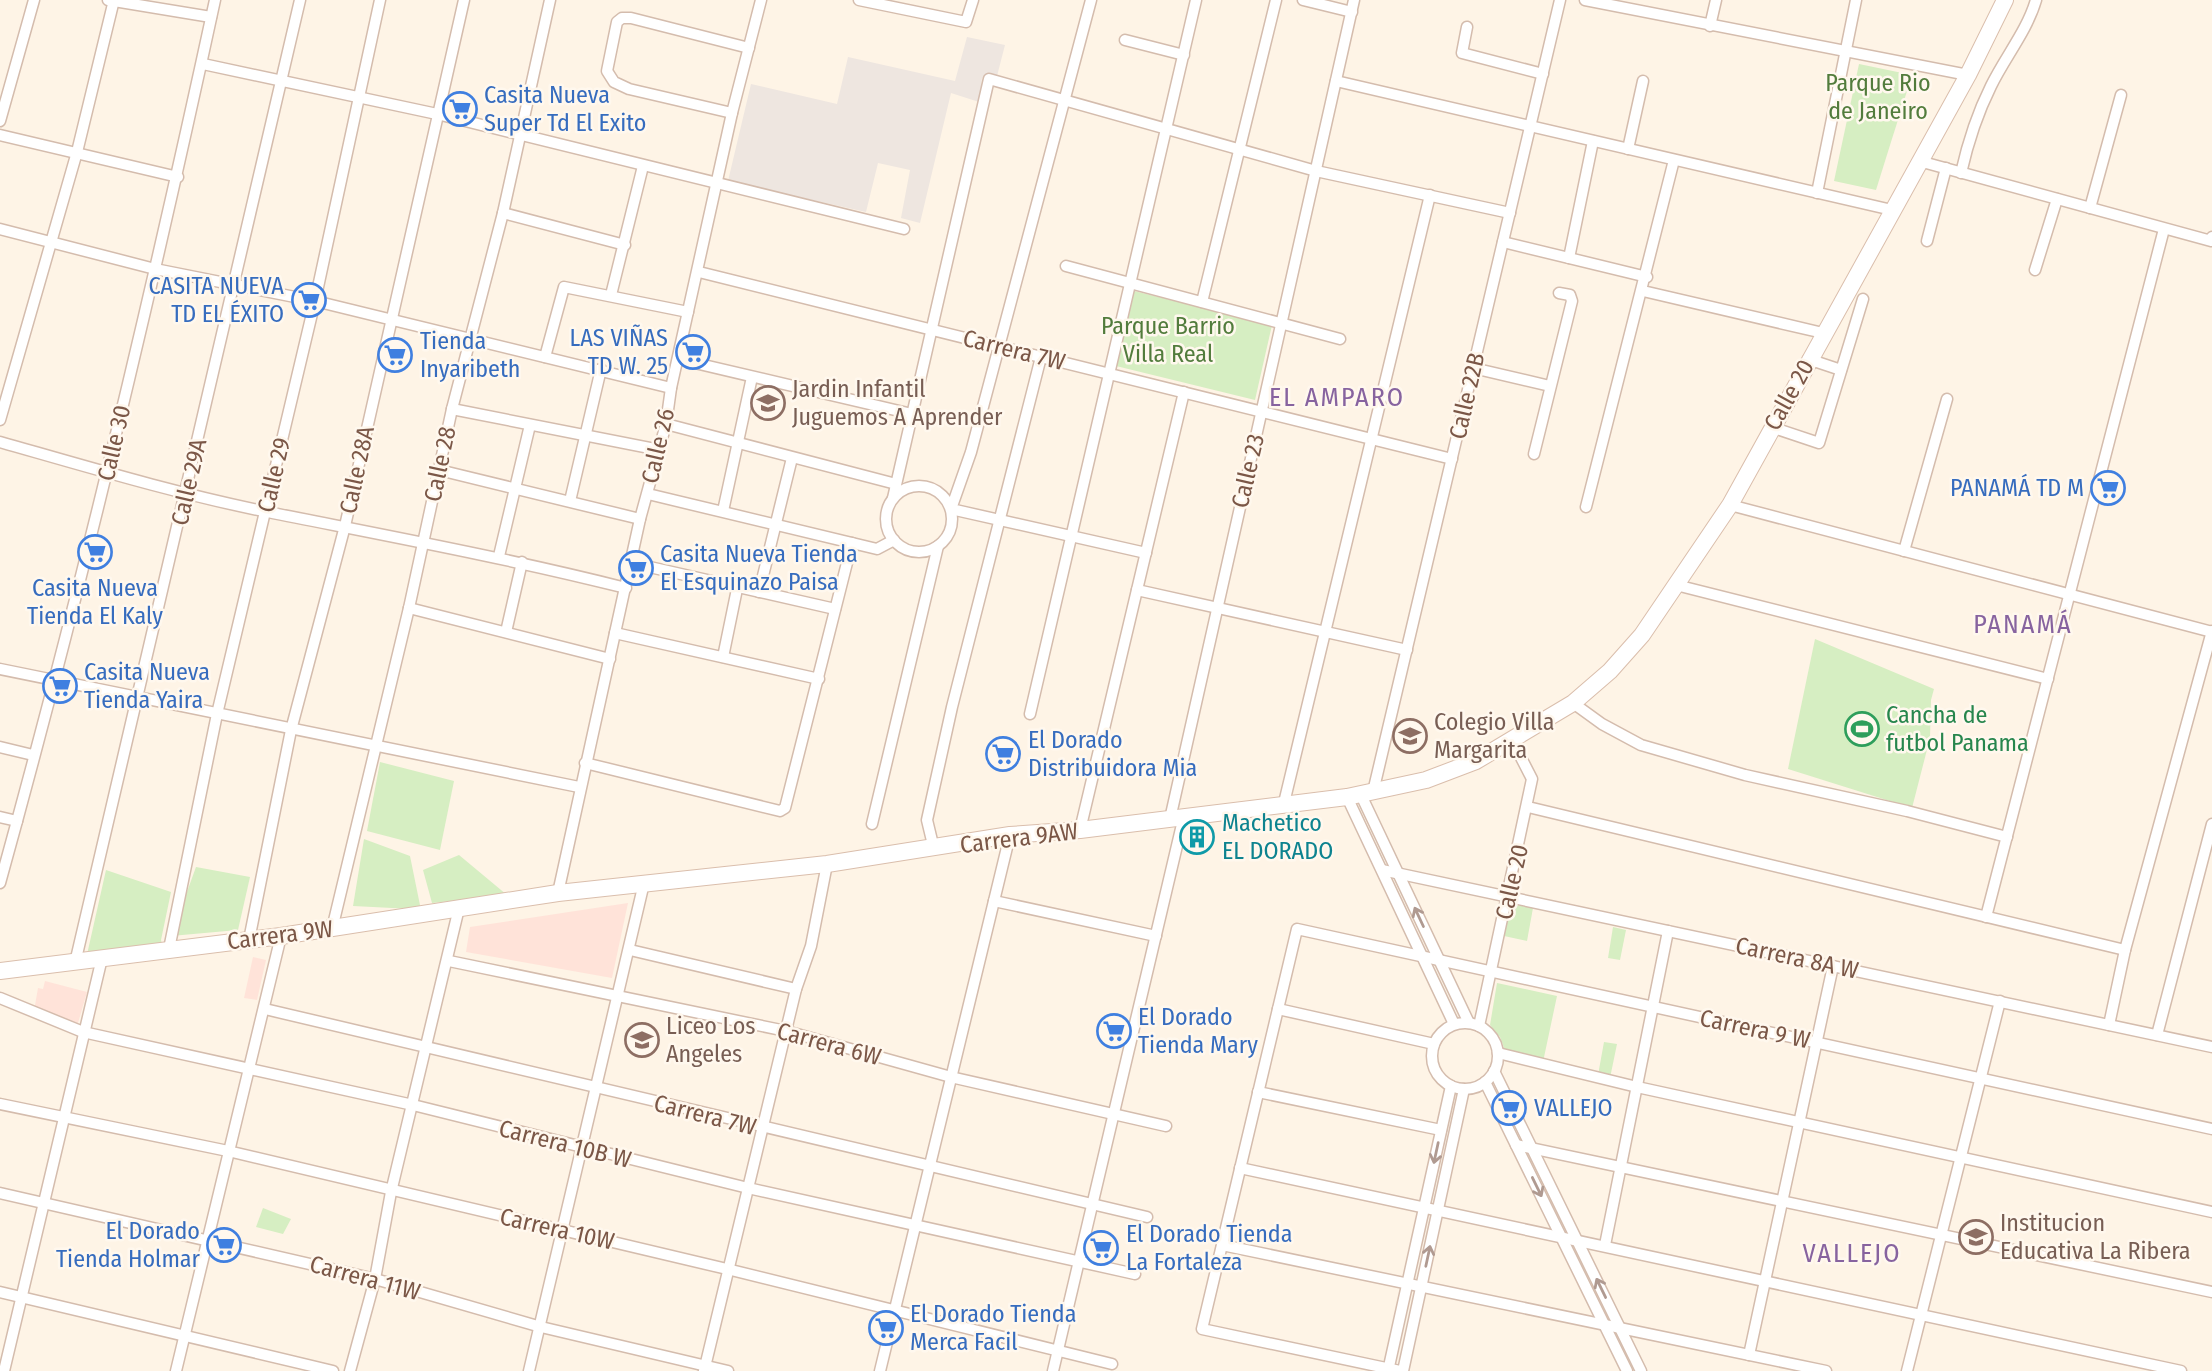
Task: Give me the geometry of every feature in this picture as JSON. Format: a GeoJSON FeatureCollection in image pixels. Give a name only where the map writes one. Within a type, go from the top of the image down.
{"type":"FeatureCollection","features":[{"type":"Feature","properties":{"kind":"main road","name":"Calle 20"},"geometry":{"type":"LineString","coordinates":[[1476,761],[1573,703],[1610,671],[1642,635],[1730,505],[1808,359],[1968,75],[2006,0]]}},
{"type":"Feature","properties":{"kind":"main road","name":"Carrera 9AW"},"geometry":{"type":"LineString","coordinates":[[558,893],[827,864],[1010,835],[1080,830],[1360,794],[1426,780],[1476,761]]}},
{"type":"Feature","properties":{"kind":"main road","name":"Carrera 9W"},"geometry":{"type":"LineString","coordinates":[[0,971],[332,929],[558,893]]}},
{"type":"Feature","properties":{"kind":"street"},"geometry":{"type":"LineString","coordinates":[[0,121],[34,0]]}},
{"type":"Feature","properties":{"kind":"street"},"geometry":{"type":"LineString","coordinates":[[0,420],[77,152],[112,0],[211,17]]}},
{"type":"Feature","properties":{"kind":"street","name":"Calle 30"},"geometry":{"type":"LineString","coordinates":[[0,883],[108,472],[178,177],[215,0]]}},
{"type":"Feature","properties":{"kind":"street","name":"Calle 29A"},"geometry":{"type":"LineString","coordinates":[[75,963],[236,286],[300,0]]}},
{"type":"Feature","properties":{"kind":"street","name":"Calle 29"},"geometry":{"type":"LineString","coordinates":[[169,950],[217,714],[315,301],[380,0]]}},
{"type":"Feature","properties":{"kind":"street","name":"Calle 28A"},"geometry":{"type":"LineString","coordinates":[[249,940],[291,730],[345,526],[389,319],[464,0]]}},
{"type":"Feature","properties":{"kind":"street","name":"Calle 28"},"geometry":{"type":"LineString","coordinates":[[332,929],[409,607],[452,409],[503,213],[550,0]]}},
{"type":"Feature","properties":{"kind":"street","name":"Calle 26"},"geometry":{"type":"LineString","coordinates":[[558,893],[579,787],[640,519],[666,424],[671,388],[699,272],[732,113],[761,0]]}},
{"type":"Feature","properties":{"kind":"street"},"geometry":{"type":"LineString","coordinates":[[859,0],[966,22],[973,0]]}},
{"type":"Feature","properties":{"kind":"street"},"geometry":{"type":"LineString","coordinates":[[872,824],[938,546],[951,530],[951,509],[971,452],[1091,0]]}},
{"type":"Feature","properties":{"kind":"street"},"geometry":{"type":"LineString","coordinates":[[1030,714],[1196,0]]}},
{"type":"Feature","properties":{"kind":"street"},"geometry":{"type":"LineString","coordinates":[[1202,302],[1276,0]]}},
{"type":"Feature","properties":{"kind":"street"},"geometry":{"type":"LineString","coordinates":[[1303,0],[1352,12]]}},
{"type":"Feature","properties":{"kind":"street","name":"Calle 23"},"geometry":{"type":"LineString","coordinates":[[1053,1371],[1156,936],[1218,606],[1354,0]]}},
{"type":"Feature","properties":{"kind":"street","name":"Calle 22B"},"geometry":{"type":"LineString","coordinates":[[1360,794],[1407,650],[1560,0]]}},
{"type":"Feature","properties":{"kind":"street"},"geometry":{"type":"LineString","coordinates":[[1585,0],[1968,75]]}},
{"type":"Feature","properties":{"kind":"street"},"geometry":{"type":"LineString","coordinates":[[1710,26],[1716,0]]}},
{"type":"Feature","properties":{"kind":"street"},"geometry":{"type":"LineString","coordinates":[[1817,193],[1856,0]]}},
{"type":"Feature","properties":{"kind":"street"},"geometry":{"type":"LineString","coordinates":[[1961,173],[1968,142],[1991,84],[2013,49],[2036,0]]}},
{"type":"Feature","properties":{"kind":"street"},"geometry":{"type":"LineString","coordinates":[[732,113],[629,89],[614,82],[607,71],[617,22],[622,18],[631,18],[749,48]]}},
{"type":"Feature","properties":{"kind":"street"},"geometry":{"type":"LineString","coordinates":[[1467,27],[1462,53],[1543,74]]}},
{"type":"Feature","properties":{"kind":"street"},"geometry":{"type":"LineString","coordinates":[[1125,40],[1184,55]]}},
{"type":"Feature","properties":{"kind":"street"},"geometry":{"type":"LineString","coordinates":[[203,64],[437,114],[904,229]]}},
{"type":"Feature","properties":{"kind":"street"},"geometry":{"type":"LineString","coordinates":[[938,546],[915,552],[894,540],[887,526],[887,512],[893,498],[989,79],[1316,171],[1510,213]]}},
{"type":"Feature","properties":{"kind":"street"},"geometry":{"type":"LineString","coordinates":[[1336,81],[1892,211]]}},
{"type":"Feature","properties":{"kind":"street"},"geometry":{"type":"LineString","coordinates":[[1628,149],[1643,81]]}},
{"type":"Feature","properties":{"kind":"street"},"geometry":{"type":"LineString","coordinates":[[2090,208],[2121,95]]}},
{"type":"Feature","properties":{"kind":"street"},"geometry":{"type":"LineString","coordinates":[[0,135],[178,177]]}},
{"type":"Feature","properties":{"kind":"street"},"geometry":{"type":"LineString","coordinates":[[1569,258],[1593,141]]}},
{"type":"Feature","properties":{"kind":"street"},"geometry":{"type":"LineString","coordinates":[[1586,507],[1647,277],[1674,160]]}},
{"type":"Feature","properties":{"kind":"street"},"geometry":{"type":"LineString","coordinates":[[1919,161],[2211,242],[2212,237]]}},
{"type":"Feature","properties":{"kind":"street"},"geometry":{"type":"LineString","coordinates":[[611,295],[643,166]]}},
{"type":"Feature","properties":{"kind":"street"},"geometry":{"type":"LineString","coordinates":[[1927,242],[1946,168]]}},
{"type":"Feature","properties":{"kind":"street"},"geometry":{"type":"LineString","coordinates":[[1284,803],[1430,195]]}},
{"type":"Feature","properties":{"kind":"street"},"geometry":{"type":"LineString","coordinates":[[2035,270],[2057,199]]}},
{"type":"Feature","properties":{"kind":"street"},"geometry":{"type":"LineString","coordinates":[[503,213],[625,245]]}},
{"type":"Feature","properties":{"kind":"street"},"geometry":{"type":"LineString","coordinates":[[0,229],[155,269],[315,301],[671,388]]}},
{"type":"Feature","properties":{"kind":"street"},"geometry":{"type":"LineString","coordinates":[[1986,917],[2164,229]]}},
{"type":"Feature","properties":{"kind":"street"},"geometry":{"type":"LineString","coordinates":[[1503,242],[1647,277]]}},
{"type":"Feature","properties":{"kind":"street"},"geometry":{"type":"LineString","coordinates":[[1066,266],[1340,339]]}},
{"type":"Feature","properties":{"kind":"street","name":"Carrera 7W"},"geometry":{"type":"LineString","coordinates":[[699,272],[1452,459]]}},
{"type":"Feature","properties":{"kind":"street"},"geometry":{"type":"LineString","coordinates":[[545,357],[561,288],[567,286],[688,312]]}},
{"type":"Feature","properties":{"kind":"street"},"geometry":{"type":"LineString","coordinates":[[1643,291],[1823,334]]}},
{"type":"Feature","properties":{"kind":"street"},"geometry":{"type":"LineString","coordinates":[[1534,454],[1572,301],[1570,295],[1559,293]]}},
{"type":"Feature","properties":{"kind":"street"},"geometry":{"type":"LineString","coordinates":[[1771,427],[1819,443],[1863,299]]}},
{"type":"Feature","properties":{"kind":"street"},"geometry":{"type":"LineString","coordinates":[[934,849],[927,820],[952,707],[1041,357]]}},
{"type":"Feature","properties":{"kind":"street"},"geometry":{"type":"LineString","coordinates":[[678,359],[912,414]]}},
{"type":"Feature","properties":{"kind":"street"},"geometry":{"type":"LineString","coordinates":[[1808,359],[1841,370]]}},
{"type":"Feature","properties":{"kind":"street"},"geometry":{"type":"LineString","coordinates":[[1473,368],[1550,386]]}},
{"type":"Feature","properties":{"kind":"street"},"geometry":{"type":"LineString","coordinates":[[570,501],[601,369]]}},
{"type":"Feature","properties":{"kind":"street"},"geometry":{"type":"LineString","coordinates":[[723,511],[752,377]]}},
{"type":"Feature","properties":{"kind":"street"},"geometry":{"type":"LineString","coordinates":[[1080,830],[1184,392]]}},
{"type":"Feature","properties":{"kind":"street"},"geometry":{"type":"LineString","coordinates":[[1904,551],[1924,469],[1947,399]]}},
{"type":"Feature","properties":{"kind":"street"},"geometry":{"type":"LineString","coordinates":[[452,409],[660,450]]}},
{"type":"Feature","properties":{"kind":"street"},"geometry":{"type":"LineString","coordinates":[[666,424],[737,445],[895,484]]}},
{"type":"Feature","properties":{"kind":"street"},"geometry":{"type":"LineString","coordinates":[[499,556],[530,425]]}},
{"type":"Feature","properties":{"kind":"street"},"geometry":{"type":"LineString","coordinates":[[0,442],[265,512],[345,526],[422,544],[499,556],[626,588]]}},
{"type":"Feature","properties":{"kind":"street"},"geometry":{"type":"LineString","coordinates":[[759,592],[792,458]]}},
{"type":"Feature","properties":{"kind":"street"},"geometry":{"type":"LineString","coordinates":[[439,470],[640,519]]}},
{"type":"Feature","properties":{"kind":"street"},"geometry":{"type":"LineString","coordinates":[[893,498],[904,489],[918,485],[932,488],[944,496],[951,509],[1146,552]]}},
{"type":"Feature","properties":{"kind":"street"},"geometry":{"type":"LineString","coordinates":[[648,494],[877,549],[894,540]]}},
{"type":"Feature","properties":{"kind":"street"},"geometry":{"type":"LineString","coordinates":[[1730,505],[2212,632],[2125,950],[2109,1025]]}},
{"type":"Feature","properties":{"kind":"street"},"geometry":{"type":"LineString","coordinates":[[585,763],[780,811],[787,805],[852,543]]}},
{"type":"Feature","properties":{"kind":"street"},"geometry":{"type":"LineString","coordinates":[[506,632],[522,562]]}},
{"type":"Feature","properties":{"kind":"street"},"geometry":{"type":"LineString","coordinates":[[632,563],[737,589],[835,609]]}},
{"type":"Feature","properties":{"kind":"street"},"geometry":{"type":"LineString","coordinates":[[1676,585],[2048,679]]}},
{"type":"Feature","properties":{"kind":"street"},"geometry":{"type":"LineString","coordinates":[[723,657],[737,589]]}},
{"type":"Feature","properties":{"kind":"street"},"geometry":{"type":"LineString","coordinates":[[1137,590],[1407,650]]}},
{"type":"Feature","properties":{"kind":"street"},"geometry":{"type":"LineString","coordinates":[[409,607],[610,659]]}},
{"type":"Feature","properties":{"kind":"street"},"geometry":{"type":"LineString","coordinates":[[615,634],[819,679]]}},
{"type":"Feature","properties":{"kind":"street"},"geometry":{"type":"LineString","coordinates":[[0,669],[579,787]]}},
{"type":"Feature","properties":{"kind":"street"},"geometry":{"type":"LineString","coordinates":[[1573,703],[1602,724],[1641,746],[1745,775],[1907,811],[2007,837]]}},
{"type":"Feature","properties":{"kind":"street","name":"Calle 20"},"geometry":{"type":"LineString","coordinates":[[1474,1024],[1491,971],[1532,779],[1512,740]]}},
{"type":"Feature","properties":{"kind":"street"},"geometry":{"type":"LineString","coordinates":[[0,747],[33,755]]}},
{"type":"Feature","properties":{"kind":"street"},"geometry":{"type":"LineString","coordinates":[[1360,794],[1382,870],[1454,1024]]}},
{"type":"Feature","properties":{"kind":"street"},"geometry":{"type":"LineString","coordinates":[[1360,794],[1439,960],[1474,1024],[1489,1033],[1498,1053],[1494,1071],[1485,1082],[1464,1089],[1451,1086],[1434,1068],[1434,1044],[1442,1032],[1454,1024],[1474,1024]]}},
{"type":"Feature","properties":{"kind":"street"},"geometry":{"type":"LineString","coordinates":[[1528,807],[2125,950]]}},
{"type":"Feature","properties":{"kind":"street"},"geometry":{"type":"LineString","coordinates":[[0,817],[17,821]]}},
{"type":"Feature","properties":{"kind":"street"},"geometry":{"type":"LineString","coordinates":[[2157,1035],[2212,824]]}},
{"type":"Feature","properties":{"kind":"street"},"geometry":{"type":"LineString","coordinates":[[880,1371],[1010,835]]}},
{"type":"Feature","properties":{"kind":"street"},"geometry":{"type":"LineString","coordinates":[[704,1368],[796,989],[811,946],[827,864]]}},
{"type":"Feature","properties":{"kind":"street","name":"Carrera 8A W"},"geometry":{"type":"LineString","coordinates":[[1382,870],[2212,1047]]}},
{"type":"Feature","properties":{"kind":"street"},"geometry":{"type":"LineString","coordinates":[[529,1371],[644,883]]}},
{"type":"Feature","properties":{"kind":"street"},"geometry":{"type":"LineString","coordinates":[[994,901],[1156,936]]}},
{"type":"Feature","properties":{"kind":"street"},"geometry":{"type":"LineString","coordinates":[[350,1371],[375,1279],[391,1192],[449,961],[459,908]]}},
{"type":"Feature","properties":{"kind":"street","name":"Carrera 9 W"},"geometry":{"type":"LineString","coordinates":[[1278,1009],[1297,929],[2212,1129]]}},
{"type":"Feature","properties":{"kind":"street"},"geometry":{"type":"LineString","coordinates":[[1605,1245],[1668,931]]}},
{"type":"Feature","properties":{"kind":"street"},"geometry":{"type":"LineString","coordinates":[[176,1371],[281,936]]}},
{"type":"Feature","properties":{"kind":"street"},"geometry":{"type":"LineString","coordinates":[[629,950],[796,989]]}},
{"type":"Feature","properties":{"kind":"street"},"geometry":{"type":"LineString","coordinates":[[5,1371],[62,1119],[102,958]]}},
{"type":"Feature","properties":{"kind":"street","name":"Carrera 6W"},"geometry":{"type":"LineString","coordinates":[[449,961],[786,1031],[951,1077],[1166,1126]]}},
{"type":"Feature","properties":{"kind":"street"},"geometry":{"type":"LineString","coordinates":[[1749,1355],[1833,966]]}},
{"type":"Feature","properties":{"kind":"street","name":"Carrera 10B W"},"geometry":{"type":"LineString","coordinates":[[0,998],[83,1032],[413,1105],[748,1188],[1135,1274]]}},
{"type":"Feature","properties":{"kind":"street"},"geometry":{"type":"LineString","coordinates":[[1907,1371],[2000,1002]]}},
{"type":"Feature","properties":{"kind":"street","name":"Carrera 7W"},"geometry":{"type":"LineString","coordinates":[[265,1009],[1147,1217]]}},
{"type":"Feature","properties":{"kind":"street"},"geometry":{"type":"LineString","coordinates":[[1395,1370],[1202,1329],[1278,1009],[1434,1044]]}},
{"type":"Feature","properties":{"kind":"street"},"geometry":{"type":"LineString","coordinates":[[1498,1053],[1637,1087],[2212,1212]]}},
{"type":"Feature","properties":{"kind":"street"},"geometry":{"type":"LineString","coordinates":[[1494,1071],[1641,1371]]}},
{"type":"Feature","properties":{"kind":"street"},"geometry":{"type":"LineString","coordinates":[[1485,1082],[1627,1371]]}},
{"type":"Feature","properties":{"kind":"street"},"geometry":{"type":"LineString","coordinates":[[1395,1370],[1407,1283],[1451,1086]]}},
{"type":"Feature","properties":{"kind":"street"},"geometry":{"type":"LineString","coordinates":[[1395,1370],[1421,1286],[1464,1089]]}},
{"type":"Feature","properties":{"kind":"street"},"geometry":{"type":"LineString","coordinates":[[1258,1093],[1441,1130]]}},
{"type":"Feature","properties":{"kind":"street","name":"Carrera 10W"},"geometry":{"type":"LineString","coordinates":[[0,1104],[62,1119],[228,1151],[391,1192],[727,1269],[1112,1364]]}},
{"type":"Feature","properties":{"kind":"street"},"geometry":{"type":"LineString","coordinates":[[1516,1145],[2212,1292]]}},
{"type":"Feature","properties":{"kind":"street"},"geometry":{"type":"LineString","coordinates":[[1240,1168],[2181,1371]]}},
{"type":"Feature","properties":{"kind":"street","name":"Carrera 11W"},"geometry":{"type":"LineString","coordinates":[[0,1194],[375,1279],[541,1327],[704,1368],[728,1371]]}},
{"type":"Feature","properties":{"kind":"street"},"geometry":{"type":"LineString","coordinates":[[1222,1245],[1603,1322],[1826,1371]]}},
{"type":"Feature","properties":{"kind":"street"},"geometry":{"type":"LineString","coordinates":[[0,1292],[333,1371]]}},
{"type":"Feature","properties":{"kind":"shaded area"},"geometry":{"type":"Polygon","coordinates":[[[967,37],[1005,45],[997,76],[988,73],[982,78],[979,102],[951,93],[920,223],[901,218],[910,170],[878,163],[866,212],[728,181],[751,84],[837,104],[848,57],[955,81],[967,37]]]}},
{"type":"Feature","properties":{"kind":"shaded area"},"geometry":{"type":"Polygon","coordinates":[[[628,903],[612,978],[466,952],[470,927],[628,903]]]}},
{"type":"Feature","properties":{"kind":"shaded area"},"geometry":{"type":"Polygon","coordinates":[[[253,957],[266,960],[257,1000],[244,998],[253,957]]]}},
{"type":"Feature","properties":{"kind":"shaded area"},"geometry":{"type":"Polygon","coordinates":[[[45,981],[87,992],[78,1023],[34,1011],[38,988],[43,989],[45,981]]]}},
{"type":"Feature","properties":{"kind":"green space","name":"Parque Rio de Janeiro"},"geometry":{"type":"Polygon","coordinates":[[[1859,64],[1912,75],[1876,190],[1834,181],[1859,64]]]}},
{"type":"Feature","properties":{"kind":"green space","name":"Parque Barrio Villa Real"},"geometry":{"type":"Polygon","coordinates":[[[1134,291],[1272,325],[1255,400],[1116,366],[1134,291]]]}},
{"type":"Feature","properties":{"kind":"green space","name":"Cancha de futbol Panama"},"geometry":{"type":"Polygon","coordinates":[[[1815,639],[1934,689],[1930,738],[1912,808],[1788,769],[1815,639]]]}},
{"type":"Feature","properties":{"kind":"green space"},"geometry":{"type":"Polygon","coordinates":[[[380,762],[454,781],[440,850],[367,831],[380,762]]]}},
{"type":"Feature","properties":{"kind":"green space"},"geometry":{"type":"Polygon","coordinates":[[[364,839],[410,856],[422,915],[412,909],[353,906],[364,839]]]}},
{"type":"Feature","properties":{"kind":"green space"},"geometry":{"type":"Polygon","coordinates":[[[459,855],[507,895],[432,903],[423,870],[459,855]]]}},
{"type":"Feature","properties":{"kind":"green space"},"geometry":{"type":"Polygon","coordinates":[[[196,867],[250,877],[238,930],[171,936],[196,867]]]}},
{"type":"Feature","properties":{"kind":"green space"},"geometry":{"type":"Polygon","coordinates":[[[106,870],[171,892],[161,940],[163,949],[86,959],[106,870]]]}},
{"type":"Feature","properties":{"kind":"green space"},"geometry":{"type":"Polygon","coordinates":[[[1511,904],[1533,908],[1527,941],[1504,936],[1511,904]]]}},
{"type":"Feature","properties":{"kind":"green space"},"geometry":{"type":"Polygon","coordinates":[[[1613,927],[1626,930],[1620,960],[1608,958],[1613,927]]]}},
{"type":"Feature","properties":{"kind":"green space"},"geometry":{"type":"Polygon","coordinates":[[[1497,983],[1557,996],[1543,1062],[1506,1053],[1500,1037],[1490,1025],[1497,983]]]}},
{"type":"Feature","properties":{"kind":"green space"},"geometry":{"type":"Polygon","coordinates":[[[1604,1042],[1617,1044],[1610,1078],[1598,1075],[1604,1042]]]}},
{"type":"Feature","properties":{"kind":"green space"},"geometry":{"type":"Polygon","coordinates":[[[263,1208],[291,1219],[283,1234],[256,1227],[263,1208]]]}},
{"type":"Feature","properties":{"kind":"place","name":"Casita Nueva Super Td El Exito"},"geometry":{"type":"Point","coordinates":[460,109]}},
{"type":"Feature","properties":{"kind":"place","name":"CASITA NUEVA TD EL ÉXITO"},"geometry":{"type":"Point","coordinates":[309,300]}},
{"type":"Feature","properties":{"kind":"place","name":"LAS VIÑAS TD W. 25"},"geometry":{"type":"Point","coordinates":[693,352]}},
{"type":"Feature","properties":{"kind":"place","name":"Tienda Inyaribeth"},"geometry":{"type":"Point","coordinates":[395,355]}},
{"type":"Feature","properties":{"kind":"place","name":"Jardin Infantil Juguemos A Aprender"},"geometry":{"type":"Point","coordinates":[768,403]}},
{"type":"Feature","properties":{"kind":"place","name":"PANAMÁ TD M"},"geometry":{"type":"Point","coordinates":[2108,488]}},
{"type":"Feature","properties":{"kind":"place","name":"Casita Nueva Tienda El Kaly"},"geometry":{"type":"Point","coordinates":[95,552]}},
{"type":"Feature","properties":{"kind":"place","name":"Casita Nueva Tienda El Esquinazo Paisa"},"geometry":{"type":"Point","coordinates":[636,568]}},
{"type":"Feature","properties":{"kind":"place","name":"Casita Nueva Tienda Yaira"},"geometry":{"type":"Point","coordinates":[60,686]}},
{"type":"Feature","properties":{"kind":"place","name":"Cancha de futbol Panama"},"geometry":{"type":"Point","coordinates":[1862,729]}},
{"type":"Feature","properties":{"kind":"place","name":"Colegio Villa Margarita"},"geometry":{"type":"Point","coordinates":[1410,736]}},
{"type":"Feature","properties":{"kind":"place","name":"El Dorado Distribuidora Mia"},"geometry":{"type":"Point","coordinates":[1003,754]}},
{"type":"Feature","properties":{"kind":"place","name":"Machetico EL DORADO"},"geometry":{"type":"Point","coordinates":[1197,837]}},
{"type":"Feature","properties":{"kind":"place","name":"El Dorado Tienda Mary"},"geometry":{"type":"Point","coordinates":[1114,1031]}},
{"type":"Feature","properties":{"kind":"place","name":"Liceo Los Angeles"},"geometry":{"type":"Point","coordinates":[642,1040]}},
{"type":"Feature","properties":{"kind":"place","name":"VALLEJO"},"geometry":{"type":"Point","coordinates":[1509,1108]}},
{"type":"Feature","properties":{"kind":"place","name":"Institucion Educativa La Ribera"},"geometry":{"type":"Point","coordinates":[1976,1237]}},
{"type":"Feature","properties":{"kind":"place","name":"El Dorado Tienda Holmar"},"geometry":{"type":"Point","coordinates":[224,1245]}},
{"type":"Feature","properties":{"kind":"place","name":"El Dorado Tienda La Fortaleza"},"geometry":{"type":"Point","coordinates":[1101,1248]}},
{"type":"Feature","properties":{"kind":"place","name":"El Dorado Tienda Merca Facil"},"geometry":{"type":"Point","coordinates":[886,1328]}},
{"type":"Feature","properties":{"kind":"district","name":"EL AMPARO"},"geometry":{"type":"Point","coordinates":[1337,397]}},
{"type":"Feature","properties":{"kind":"district","name":"PANAMÁ"},"geometry":{"type":"Point","coordinates":[2023,624]}},
{"type":"Feature","properties":{"kind":"district","name":"VALLEJO"},"geometry":{"type":"Point","coordinates":[1852,1253]}}]}
